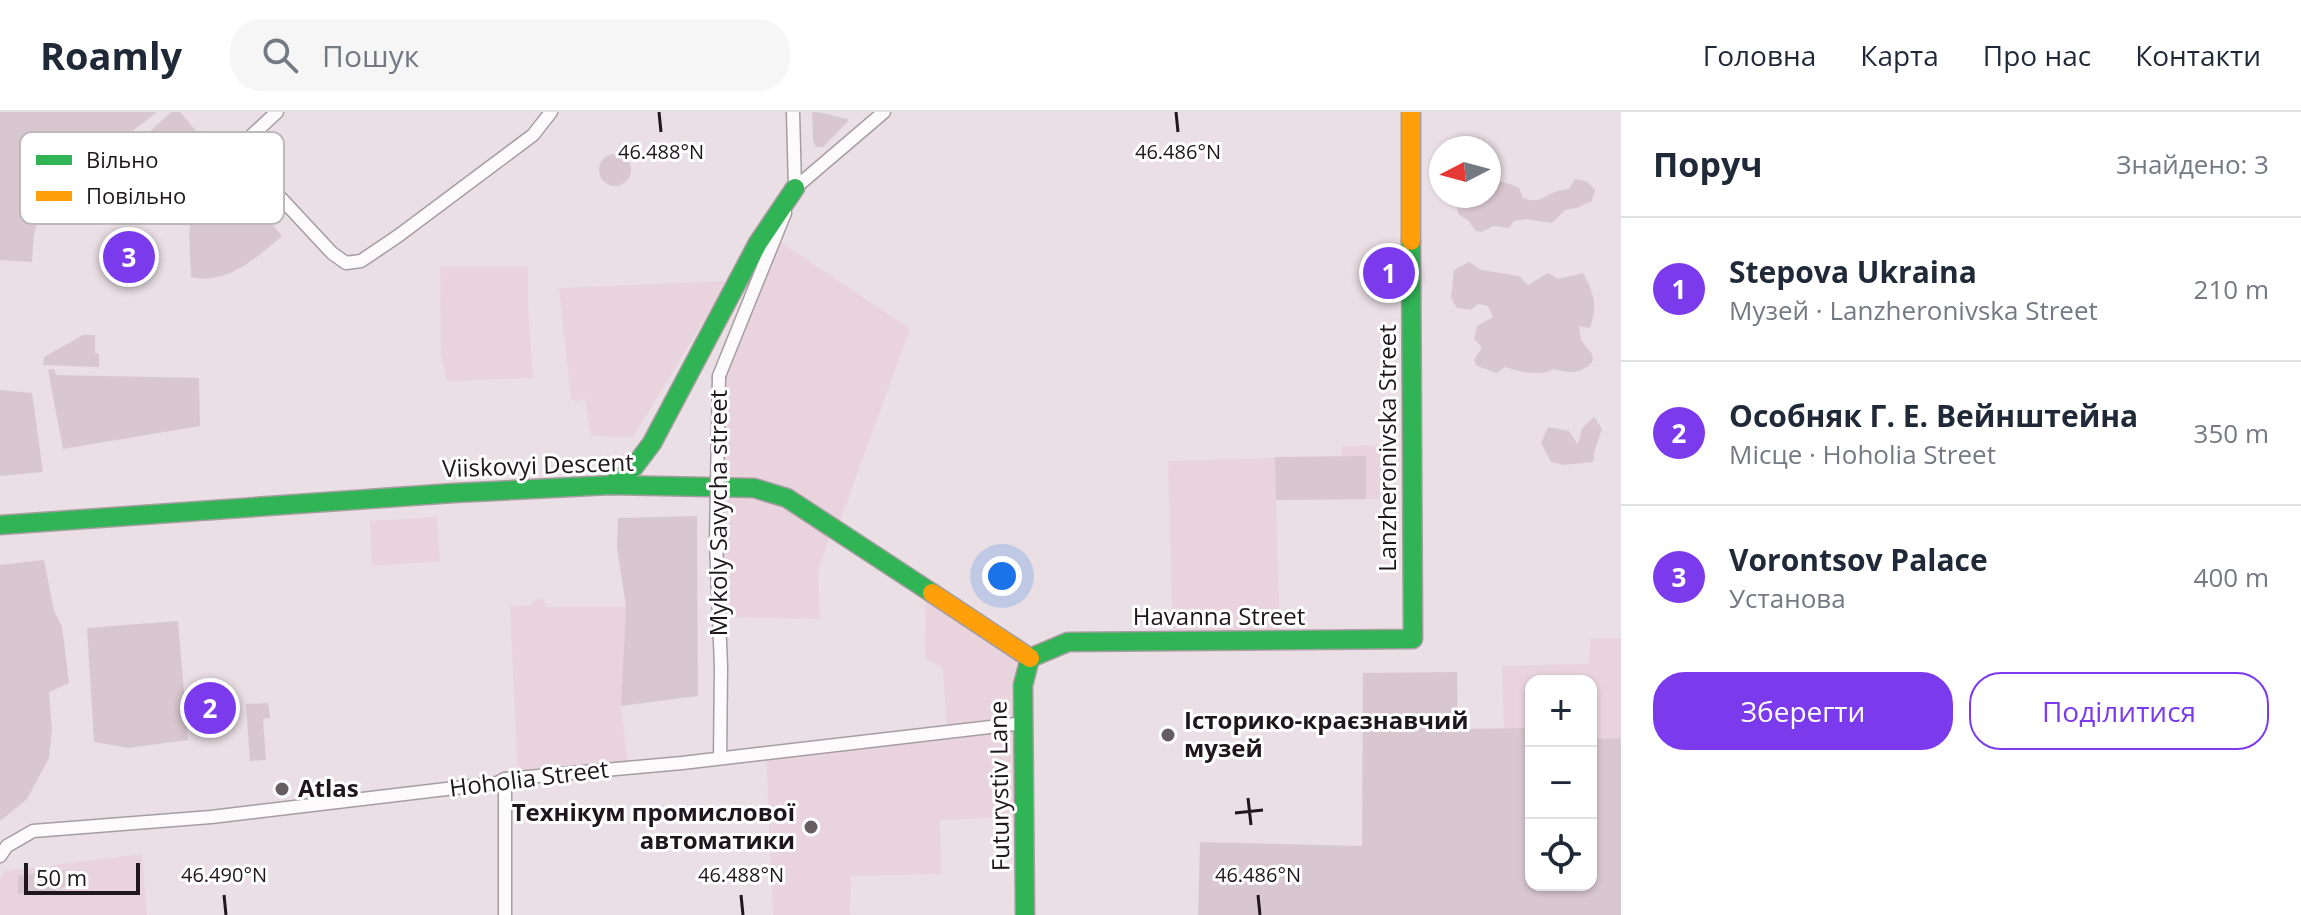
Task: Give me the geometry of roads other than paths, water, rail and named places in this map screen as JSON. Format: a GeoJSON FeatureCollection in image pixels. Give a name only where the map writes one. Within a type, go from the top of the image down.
{"type":"FeatureCollection","features":[{"type":"Feature","properties":{"kind":"street"},"geometry":{"type":"LineString","coordinates":[[255,132],[277,112]]}},
{"type":"Feature","properties":{"kind":"street"},"geometry":{"type":"LineString","coordinates":[[284,202],[332,253],[346,263],[361,261],[533,135],[551,112]]}},
{"type":"Feature","properties":{"kind":"street"},"geometry":{"type":"LineString","coordinates":[[793,112],[795,188]]}},
{"type":"Feature","properties":{"kind":"street"},"geometry":{"type":"LineString","coordinates":[[611,485],[634,467],[652,443],[758,243],[795,188],[884,112]]}},
{"type":"Feature","properties":{"kind":"street","name":"Lanzheronivska Street"},"geometry":{"type":"LineString","coordinates":[[1411,112],[1413,639]]}},
{"type":"Feature","properties":{"kind":"street","name":"Mykoly Savycha street"},"geometry":{"type":"LineString","coordinates":[[720,758],[721,667],[716,542],[719,376],[795,188]]}},
{"type":"Feature","properties":{"kind":"street","name":"Viiskovyi Descent"},"geometry":{"type":"LineString","coordinates":[[0,525],[413,495],[611,485],[754,488],[787,498],[1030,658]]}},
{"type":"Feature","properties":{"kind":"street","name":"Havanna Street"},"geometry":{"type":"LineString","coordinates":[[1030,658],[1068,642],[1413,639]]}},
{"type":"Feature","properties":{"kind":"street","name":"Futurystiv Lane"},"geometry":{"type":"LineString","coordinates":[[1025,915],[1023,685],[1030,658]]}},
{"type":"Feature","properties":{"kind":"street","name":"Hoholia Street"},"geometry":{"type":"LineString","coordinates":[[0,856],[7,846],[33,831],[211,817],[497,783],[505,779],[1024,723]]}},
{"type":"Feature","properties":{"kind":"street"},"geometry":{"type":"LineString","coordinates":[[505,779],[505,915]]}},
{"type":"Feature","properties":{"kind":"place","name":"Vorontsov Palace"},"geometry":{"type":"Point","coordinates":[129,257]}},
{"type":"Feature","properties":{"kind":"place","name":"Stepova Ukraina"},"geometry":{"type":"Point","coordinates":[1389,273]}},
{"type":"Feature","properties":{"kind":"place","name":"Особняк Г. Е. Вейнштейна"},"geometry":{"type":"Point","coordinates":[210,708]}},
{"type":"Feature","properties":{"kind":"place","name":"Історико-краєзнавчий музей"},"geometry":{"type":"Point","coordinates":[1168,735]}},
{"type":"Feature","properties":{"kind":"place","name":"Atlas"},"geometry":{"type":"Point","coordinates":[282,789]}},
{"type":"Feature","properties":{"kind":"place","name":"Технікум промислової автоматики"},"geometry":{"type":"Point","coordinates":[811,827]}}]}
